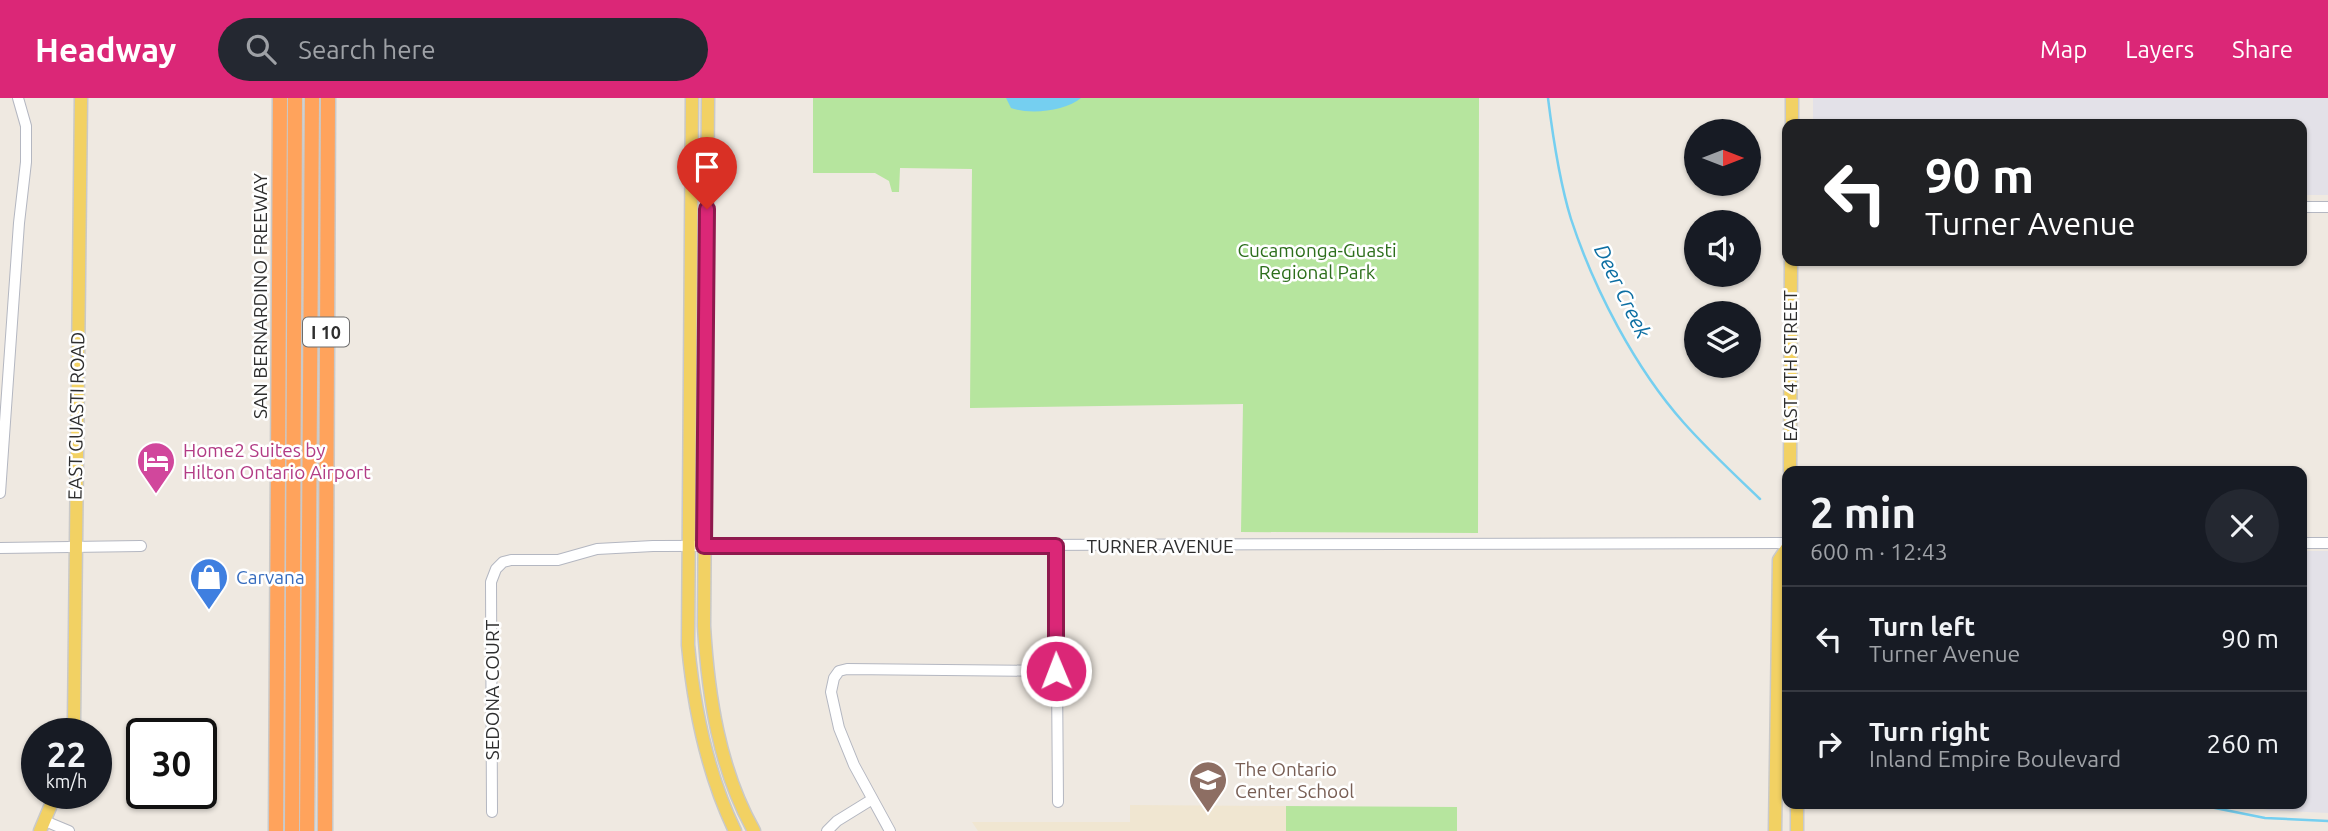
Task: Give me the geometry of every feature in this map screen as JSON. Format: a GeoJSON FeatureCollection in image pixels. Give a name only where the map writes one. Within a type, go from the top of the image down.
{"type":"FeatureCollection","features":[{"type":"Feature","properties":{"kind":"highway","name":"SAN BERNARDINO FREEWAY"},"geometry":{"type":"LineString","coordinates":[[276,831],[278,98]]}},
{"type":"Feature","properties":{"kind":"highway"},"geometry":{"type":"LineString","coordinates":[[292,831],[295,98]]}},
{"type":"Feature","properties":{"kind":"highway"},"geometry":{"type":"LineString","coordinates":[[307,831],[312,98]]}},
{"type":"Feature","properties":{"kind":"highway","name":"I 10"},"geometry":{"type":"LineString","coordinates":[[325,831],[328,98]]}},
{"type":"Feature","properties":{"kind":"main road","name":"EAST GUASTI ROAD"},"geometry":{"type":"LineString","coordinates":[[74,718],[81,98]]}},
{"type":"Feature","properties":{"kind":"main road"},"geometry":{"type":"LineString","coordinates":[[692,98],[687,623],[694,698],[702,736],[735,831]]}},
{"type":"Feature","properties":{"kind":"main road"},"geometry":{"type":"LineString","coordinates":[[708,98],[704,626],[710,695],[730,775],[754,831]]}},
{"type":"Feature","properties":{"kind":"main road"},"geometry":{"type":"LineString","coordinates":[[1792,98],[1792,119]]}},
{"type":"Feature","properties":{"kind":"main road","name":"EAST 4TH STREET"},"geometry":{"type":"LineString","coordinates":[[1790,466],[1791,266]]}},
{"type":"Feature","properties":{"kind":"main road"},"geometry":{"type":"LineString","coordinates":[[1775,831],[1779,560],[1782,554]]}},
{"type":"Feature","properties":{"kind":"main road"},"geometry":{"type":"LineString","coordinates":[[43,826],[50,809]]}},
{"type":"Feature","properties":{"kind":"main road"},"geometry":{"type":"LineString","coordinates":[[1797,809],[1797,831]]}},
{"type":"Feature","properties":{"kind":"street"},"geometry":{"type":"LineString","coordinates":[[0,494],[19,223],[26,162],[26,126],[18,98]]}},
{"type":"Feature","properties":{"kind":"street"},"geometry":{"type":"LineString","coordinates":[[2307,207],[2328,207]]}},
{"type":"Feature","properties":{"kind":"street"},"geometry":{"type":"LineString","coordinates":[[2307,543],[2328,543]]}},
{"type":"Feature","properties":{"kind":"street","name":"TURNER AVENUE"},"geometry":{"type":"LineString","coordinates":[[496,569],[503,562],[511,560],[558,561],[597,549],[704,546],[1782,545]]}},
{"type":"Feature","properties":{"kind":"street"},"geometry":{"type":"LineString","coordinates":[[0,548],[141,546]]}},
{"type":"Feature","properties":{"kind":"street"},"geometry":{"type":"LineString","coordinates":[[1056,546],[1058,802]]}},
{"type":"Feature","properties":{"kind":"street","name":"SEDONA COURT"},"geometry":{"type":"LineString","coordinates":[[492,812],[491,582],[496,569]]}},
{"type":"Feature","properties":{"kind":"street"},"geometry":{"type":"LineString","coordinates":[[890,831],[871,800],[839,727],[831,692],[834,678],[839,671],[1056,671]]}},
{"type":"Feature","properties":{"kind":"street"},"geometry":{"type":"LineString","coordinates":[[827,831],[837,821],[871,800]]}},
{"type":"Feature","properties":{"kind":"street"},"geometry":{"type":"LineString","coordinates":[[43,826],[69,831]]}},
{"type":"Feature","properties":{"kind":"shaded area"},"geometry":{"type":"Polygon","coordinates":[[[1813,98],[2328,98],[2328,195],[2307,195],[2307,119],[1813,119],[1813,98]]]}},
{"type":"Feature","properties":{"kind":"shaded area"},"geometry":{"type":"Polygon","coordinates":[[[2307,551],[2328,551],[2328,813],[2263,809],[2307,809],[2307,551]]]}},
{"type":"Feature","properties":{"kind":"shaded area","name":"The Ontario Center School"},"geometry":{"type":"Polygon","coordinates":[[[1130,805],[1286,806],[1286,831],[978,831],[972,822],[1130,822],[1130,805]]]}},
{"type":"Feature","properties":{"kind":"green space","name":"Cucamonga-Guasti Regional Park"},"geometry":{"type":"Polygon","coordinates":[[[813,98],[1479,98],[1478,533],[1241,532],[1243,404],[970,408],[972,169],[900,168],[899,192],[892,192],[889,181],[875,173],[813,173],[813,98]]]}},
{"type":"Feature","properties":{"kind":"green space"},"geometry":{"type":"Polygon","coordinates":[[[1286,806],[1457,807],[1457,831],[1286,831],[1286,806]]]}},
{"type":"Feature","properties":{"kind":"water"},"geometry":{"type":"Polygon","coordinates":[[[1006,98],[1081,98],[1057,109],[1038,111],[1011,108],[1006,98]]]}},
{"type":"Feature","properties":{"kind":"waterway","name":"Deer Creek"},"geometry":{"type":"LineString","coordinates":[[1548,98],[1554,144],[1571,219],[1591,273],[1618,327],[1649,378],[1684,423],[1760,499]]}},
{"type":"Feature","properties":{"kind":"waterway","name":"Deer Creek"},"geometry":{"type":"LineString","coordinates":[[2220,809],[2265,818],[2328,821]]}},
{"type":"Feature","properties":{"kind":"place","name":"Home2 Suites by Hilton Ontario Airport"},"geometry":{"type":"Point","coordinates":[156,495]}},
{"type":"Feature","properties":{"kind":"place","name":"Carvana"},"geometry":{"type":"Point","coordinates":[209,611]}},
{"type":"Feature","properties":{"kind":"place","name":"The Ontario Center School"},"geometry":{"type":"Point","coordinates":[1208,814]}},
{"type":"Feature","properties":{"kind":"route"},"geometry":{"type":"LineString","coordinates":[[707,209],[704,546],[1056,546],[1056,671]]}}]}
